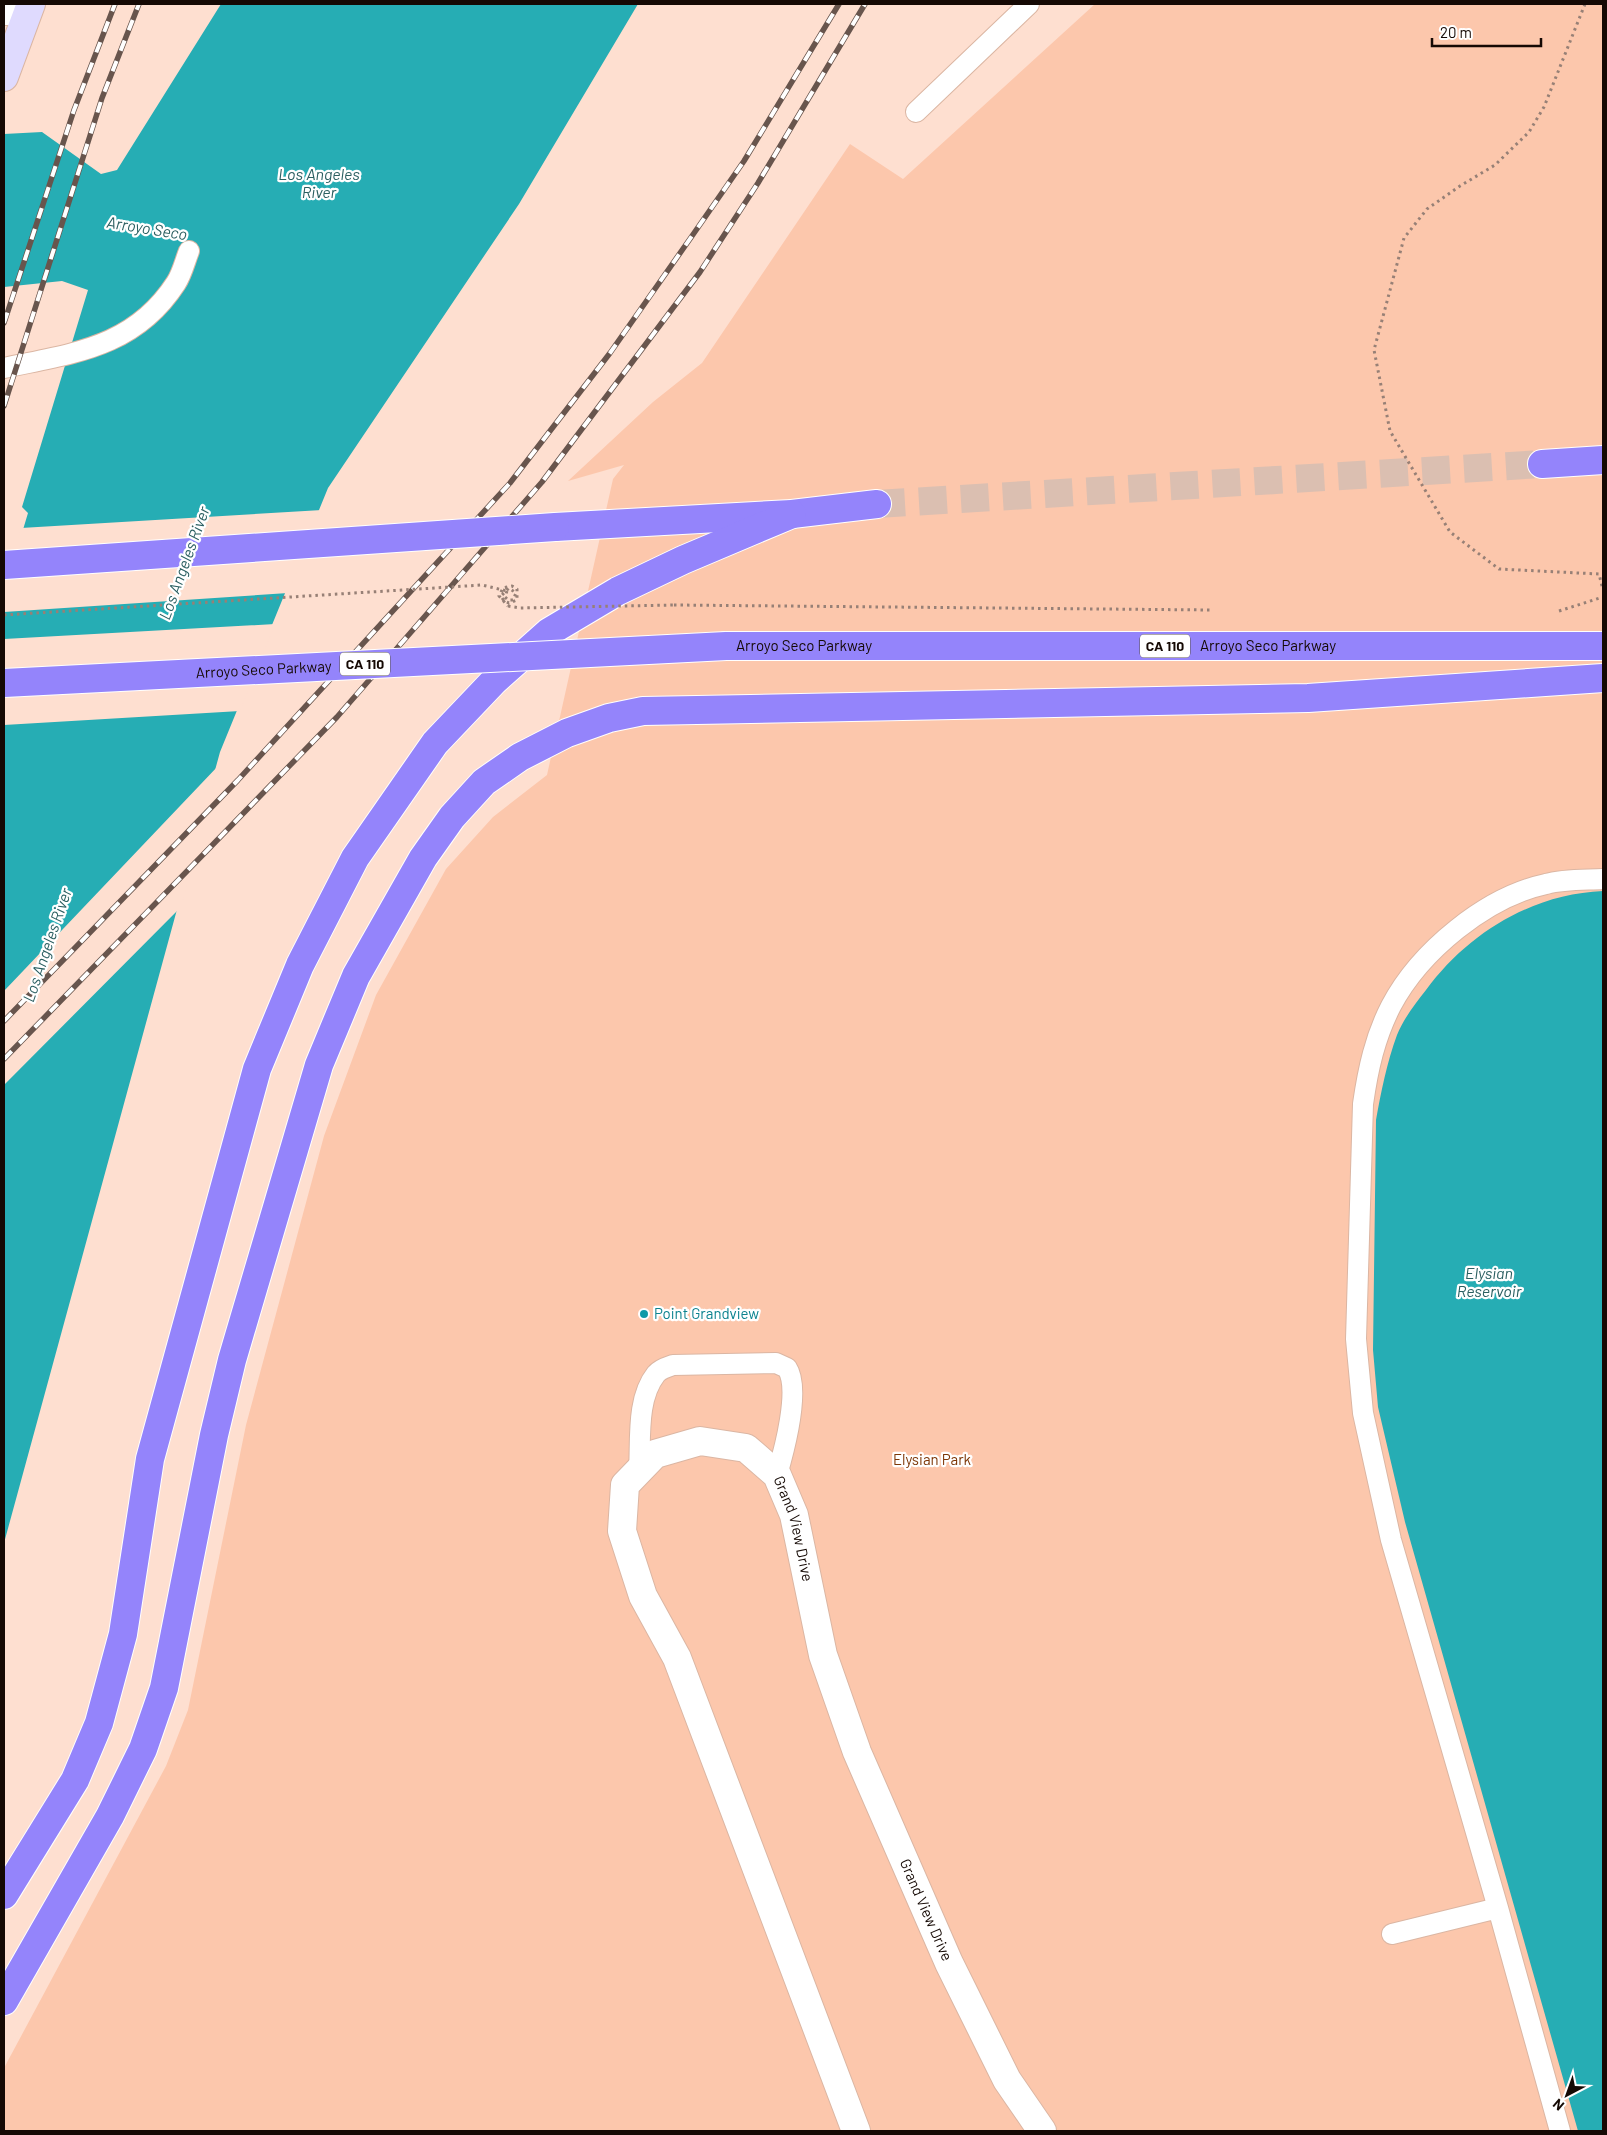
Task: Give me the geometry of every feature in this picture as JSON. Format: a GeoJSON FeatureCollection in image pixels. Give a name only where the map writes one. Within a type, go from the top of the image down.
{"type":"FeatureCollection","features":[{"type":"Feature","properties":{"kind":"highway"},"geometry":{"type":"LineString","coordinates":[[1542,464],[1603,460]]}},
{"type":"Feature","properties":{"kind":"highway"},"geometry":{"type":"LineString","coordinates":[[4,565],[555,526],[792,514],[877,504]]}},
{"type":"Feature","properties":{"kind":"highway"},"geometry":{"type":"LineString","coordinates":[[4,1895],[74,1780],[99,1723],[123,1634],[150,1459],[258,1069],[300,966],[354,858],[435,743],[494,681],[549,632],[618,591],[683,560],[792,514]]}},
{"type":"Feature","properties":{"kind":"highway","name":"Arroyo Seco Parkway"},"geometry":{"type":"LineString","coordinates":[[4,683],[726,646],[1603,646]]}},
{"type":"Feature","properties":{"kind":"highway"},"geometry":{"type":"LineString","coordinates":[[4,2002],[110,1816],[143,1749],[164,1688],[216,1425],[235,1351],[319,1066],[356,976],[385,922],[423,858],[452,817],[484,782],[520,757],[567,734],[610,718],[642,711],[1308,698],[1603,678]]}},
{"type":"Feature","properties":{"kind":"street"},"geometry":{"type":"LineString","coordinates":[[4,77],[20,11]]}},
{"type":"Feature","properties":{"kind":"street","name":"Grand View Drive"},"geometry":{"type":"LineString","coordinates":[[856,2131],[681,1668],[643,1596],[622,1530],[625,1485],[655,1454],[700,1441],[746,1448],[777,1475],[794,1515],[823,1655],[856,1752],[949,1963],[1007,2080],[1042,2131]]}},
{"type":"Feature","properties":{"kind":"lane"},"geometry":{"type":"LineString","coordinates":[[916,112],[1029,4]]}},
{"type":"Feature","properties":{"kind":"lane"},"geometry":{"type":"LineString","coordinates":[[4,368],[99,347],[145,321],[176,282],[189,251]]}},
{"type":"Feature","properties":{"kind":"lane"},"geometry":{"type":"LineString","coordinates":[[1560,2131],[1498,1908],[1391,1540],[1364,1413],[1356,1339],[1363,1104],[1368,1069],[1378,1036],[1392,1004],[1412,976],[1439,945],[1469,919],[1506,898],[1546,884],[1603,879]]}},
{"type":"Feature","properties":{"kind":"lane"},"geometry":{"type":"LineString","coordinates":[[639,1471],[643,1406],[653,1378],[661,1370],[673,1365],[776,1363],[787,1368],[792,1382],[789,1431],[777,1475]]}},
{"type":"Feature","properties":{"kind":"lane"},"geometry":{"type":"LineString","coordinates":[[1392,1934],[1498,1908]]}},
{"type":"Feature","properties":{"kind":"path"},"geometry":{"type":"LineString","coordinates":[[1586,4],[1544,106],[1529,132],[1495,166],[1460,186],[1427,209],[1404,238],[1374,350],[1390,431],[1450,532],[1499,569],[1599,574],[1603,590]]}},
{"type":"Feature","properties":{"kind":"path"},"geometry":{"type":"LineString","coordinates":[[4,615],[482,585],[507,591],[504,597],[508,600],[513,600],[516,593],[509,588],[503,592],[501,596],[504,601],[509,603],[517,600],[517,589],[512,586],[503,588],[499,596],[508,606],[520,608],[674,606],[1213,610]]}},
{"type":"Feature","properties":{"kind":"path"},"geometry":{"type":"LineString","coordinates":[[1552,614],[1603,597]]}},
{"type":"Feature","properties":{"kind":"green space","name":"Elysian Park"},"geometry":{"type":"Polygon","coordinates":[[[1095,4],[1603,4],[1603,2131],[4,2131],[4,2068],[166,1766],[188,1710],[246,1425],[324,1136],[376,995],[446,869],[493,817],[547,775],[613,479],[624,465],[568,481],[653,402],[702,363],[850,144],[903,179],[1095,4]]]}},
{"type":"Feature","properties":{"kind":"water","name":"Los Angeles River"},"geometry":{"type":"Polygon","coordinates":[[[221,4],[638,4],[519,204],[328,488],[220,752],[4,1543],[4,593],[28,513],[22,507],[88,290],[62,281],[4,287],[4,134],[42,132],[101,174],[117,170],[221,4]]]}},
{"type":"Feature","properties":{"kind":"water","name":"Elysian Reservoir"},"geometry":{"type":"Polygon","coordinates":[[[1603,891],[1603,2131],[1578,2131],[1405,1522],[1378,1407],[1373,1350],[1376,1120],[1387,1066],[1403,1023],[1422,995],[1461,951],[1482,934],[1504,920],[1527,909],[1551,900],[1603,891]]]}},
{"type":"Feature","properties":{"kind":"pier"},"geometry":{"type":"Polygon","coordinates":[[[322,510],[288,593],[4,612],[4,584],[21,528],[322,510]]]}},
{"type":"Feature","properties":{"kind":"pier"},"geometry":{"type":"Polygon","coordinates":[[[275,624],[240,711],[4,725],[4,639],[275,624]]]}},
{"type":"Feature","properties":{"kind":"pier"},"geometry":{"type":"Polygon","coordinates":[[[219,765],[181,907],[4,1085],[4,991],[219,765]]]}},
{"type":"Feature","properties":{"kind":"tunnel"},"geometry":{"type":"LineString","coordinates":[[877,504],[1542,464]]}},
{"type":"Feature","properties":{"kind":"railway"},"geometry":{"type":"LineString","coordinates":[[4,323],[74,110],[115,4]]}},
{"type":"Feature","properties":{"kind":"railway"},"geometry":{"type":"LineString","coordinates":[[4,406],[102,98],[139,4]]}},
{"type":"Feature","properties":{"kind":"railway"},"geometry":{"type":"LineString","coordinates":[[4,1021],[238,780],[510,483],[610,353],[744,161],[839,4]]}},
{"type":"Feature","properties":{"kind":"railway"},"geometry":{"type":"LineString","coordinates":[[4,1059],[337,717],[542,482],[700,272],[758,183],[865,4]]}},
{"type":"Feature","properties":{"kind":"place","name":"Point Grandview"},"geometry":{"type":"Point","coordinates":[644,1314]}},
{"type":"Feature","properties":{"kind":"water label","name":"Arroyo Seco"},"geometry":{"type":"Point","coordinates":[147,228]}}]}
